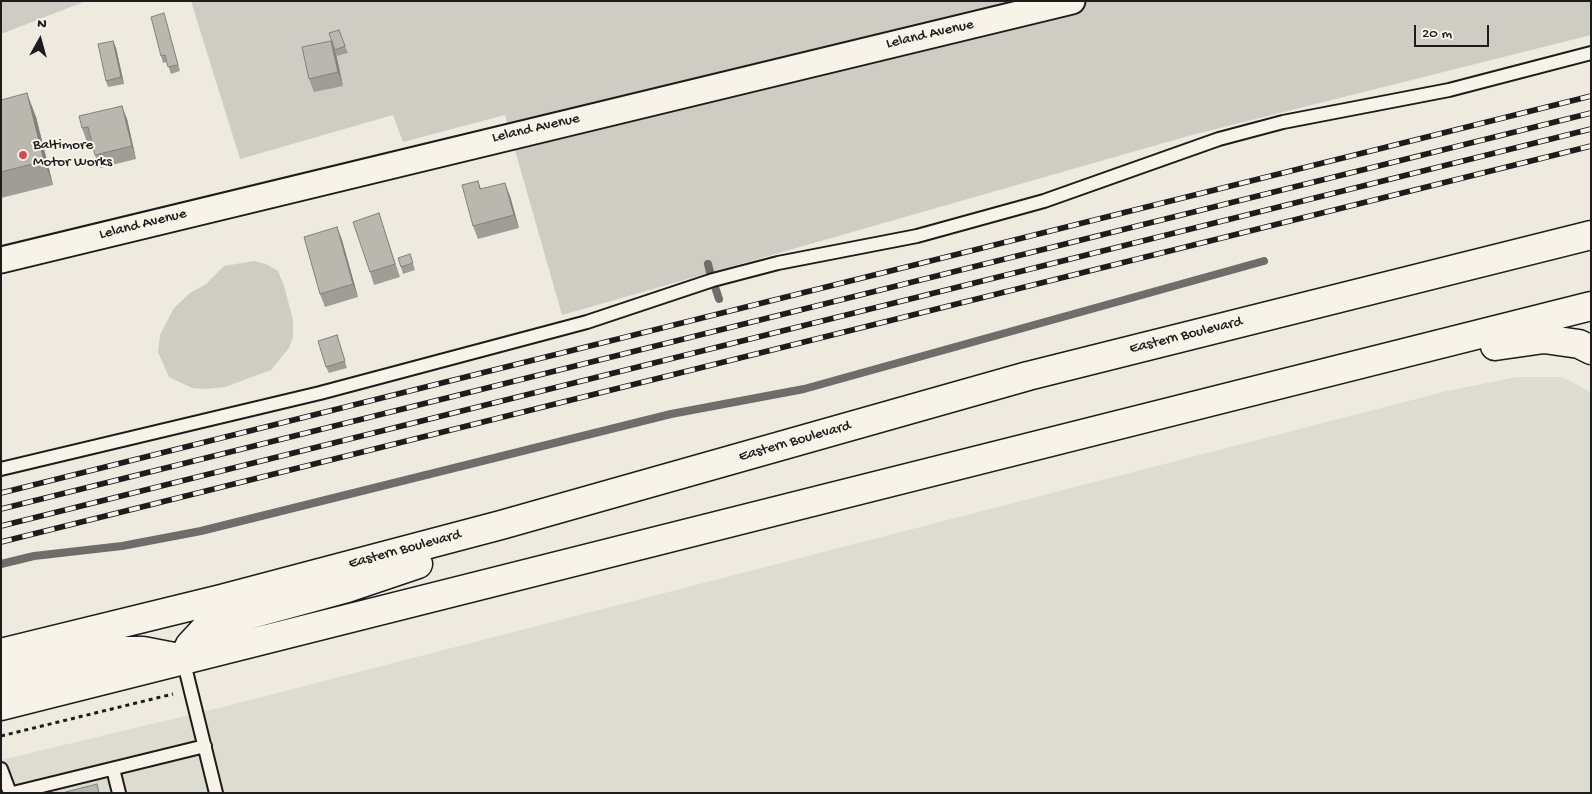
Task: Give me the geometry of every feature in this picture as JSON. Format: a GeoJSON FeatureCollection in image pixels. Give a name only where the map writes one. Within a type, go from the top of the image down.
{"type":"FeatureCollection","features":[{"type":"Feature","properties":{"kind":"main road","name":"Eastern Boulevard"},"geometry":{"type":"LineString","coordinates":[[1,653],[221,599],[501,525],[1028,376],[1591,235]]}},
{"type":"Feature","properties":{"kind":"main road"},"geometry":{"type":"LineString","coordinates":[[1,706],[1591,306]]}},
{"type":"Feature","properties":{"kind":"main road"},"geometry":{"type":"LineString","coordinates":[[1367,362],[1425,357],[1544,339],[1579,344],[1591,350]]}},
{"type":"Feature","properties":{"kind":"main road"},"geometry":{"type":"LineString","coordinates":[[183,659],[190,645],[204,630],[222,622],[347,588],[427,561],[501,525]]}},
{"type":"Feature","properties":{"kind":"main road"},"geometry":{"type":"LineString","coordinates":[[1,680],[121,651],[142,651],[183,659]]}},
{"type":"Feature","properties":{"kind":"street","name":"Leland Avenue"},"geometry":{"type":"LineString","coordinates":[[1,260],[1072,1]]}},
{"type":"Feature","properties":{"kind":"lane"},"geometry":{"type":"LineString","coordinates":[[1,470],[320,393],[587,322],[722,278],[778,263],[918,236],[1044,201],[1219,139],[1274,125],[1449,90],[1591,53]]}},
{"type":"Feature","properties":{"kind":"lane"},"geometry":{"type":"LineString","coordinates":[[183,659],[216,793]]}},
{"type":"Feature","properties":{"kind":"lane"},"geometry":{"type":"LineString","coordinates":[[1,768],[11,793],[58,788],[113,769],[205,746]]}},
{"type":"Feature","properties":{"kind":"lane"},"geometry":{"type":"LineString","coordinates":[[113,769],[119,793]]}},
{"type":"Feature","properties":{"kind":"path"},"geometry":{"type":"LineString","coordinates":[[1,736],[190,689]]}},
{"type":"Feature","properties":{"kind":"shaded area"},"geometry":{"type":"Polygon","coordinates":[[[1,1],[86,1],[1,34],[1,1]]]}},
{"type":"Feature","properties":{"kind":"shaded area"},"geometry":{"type":"Polygon","coordinates":[[[191,1],[1591,1],[1591,35],[1188,136],[562,315],[505,115],[403,142],[393,115],[240,159],[191,1]]]}},
{"type":"Feature","properties":{"kind":"shaded area"},"geometry":{"type":"Polygon","coordinates":[[[254,261],[266,264],[278,271],[293,320],[293,337],[289,348],[271,370],[225,387],[192,388],[169,377],[158,352],[160,335],[174,308],[190,293],[206,284],[224,266],[254,261]]]}},
{"type":"Feature","properties":{"kind":"shaded area"},"geometry":{"type":"Polygon","coordinates":[[[1517,377],[1562,377],[1591,392],[1591,793],[1,793],[1,760],[223,707],[1447,391],[1517,377]]]}},
{"type":"Feature","properties":{"kind":"building"},"geometry":{"type":"Polygon","coordinates":[[[164,13],[178,65],[168,67],[165,55],[161,56],[151,17],[164,13]]]}},
{"type":"Feature","properties":{"kind":"building"},"geometry":{"type":"Polygon","coordinates":[[[339,30],[345,46],[335,50],[329,33],[339,30]]]}},
{"type":"Feature","properties":{"kind":"building"},"geometry":{"type":"Polygon","coordinates":[[[113,41],[121,77],[106,81],[98,44],[113,41]]]}},
{"type":"Feature","properties":{"kind":"building"},"geometry":{"type":"Polygon","coordinates":[[[331,41],[338,72],[309,79],[302,47],[331,41]]]}},
{"type":"Feature","properties":{"kind":"building"},"geometry":{"type":"Polygon","coordinates":[[[27,93],[44,161],[1,172],[1,100],[27,93]]]}},
{"type":"Feature","properties":{"kind":"building"},"geometry":{"type":"Polygon","coordinates":[[[122,106],[132,146],[95,155],[88,127],[82,128],[79,116],[122,106]]]}},
{"type":"Feature","properties":{"kind":"building"},"geometry":{"type":"Polygon","coordinates":[[[478,181],[480,189],[505,183],[514,215],[473,226],[462,185],[478,181]]]}},
{"type":"Feature","properties":{"kind":"building"},"geometry":{"type":"Polygon","coordinates":[[[379,213],[395,264],[370,272],[353,222],[379,213]]]}},
{"type":"Feature","properties":{"kind":"building"},"geometry":{"type":"Polygon","coordinates":[[[337,227],[353,284],[320,294],[304,237],[337,227]]]}},
{"type":"Feature","properties":{"kind":"building"},"geometry":{"type":"Polygon","coordinates":[[[410,254],[413,263],[401,267],[398,258],[410,254]]]}},
{"type":"Feature","properties":{"kind":"building"},"geometry":{"type":"Polygon","coordinates":[[[337,335],[345,361],[326,367],[318,341],[337,335]]]}},
{"type":"Feature","properties":{"kind":"building"},"geometry":{"type":"Polygon","coordinates":[[[97,784],[99,793],[62,793],[97,784]]]}},
{"type":"Feature","properties":{"kind":"waterway"},"geometry":{"type":"LineString","coordinates":[[1,564],[34,556],[122,546],[201,531],[671,414],[804,389],[1264,261]]}},
{"type":"Feature","properties":{"kind":"waterway"},"geometry":{"type":"LineString","coordinates":[[708,264],[711,276]]}},
{"type":"Feature","properties":{"kind":"waterway"},"geometry":{"type":"LineString","coordinates":[[714,284],[719,299]]}},
{"type":"Feature","properties":{"kind":"railway"},"geometry":{"type":"LineString","coordinates":[[1,493],[1591,96]]}},
{"type":"Feature","properties":{"kind":"railway"},"geometry":{"type":"LineString","coordinates":[[1,509],[1591,113]]}},
{"type":"Feature","properties":{"kind":"railway"},"geometry":{"type":"LineString","coordinates":[[1,526],[1591,129]]}},
{"type":"Feature","properties":{"kind":"railway"},"geometry":{"type":"LineString","coordinates":[[1,542],[1591,146]]}},
{"type":"Feature","properties":{"kind":"place","name":"Baltimore Motor Works"},"geometry":{"type":"Point","coordinates":[23,155]}}]}
